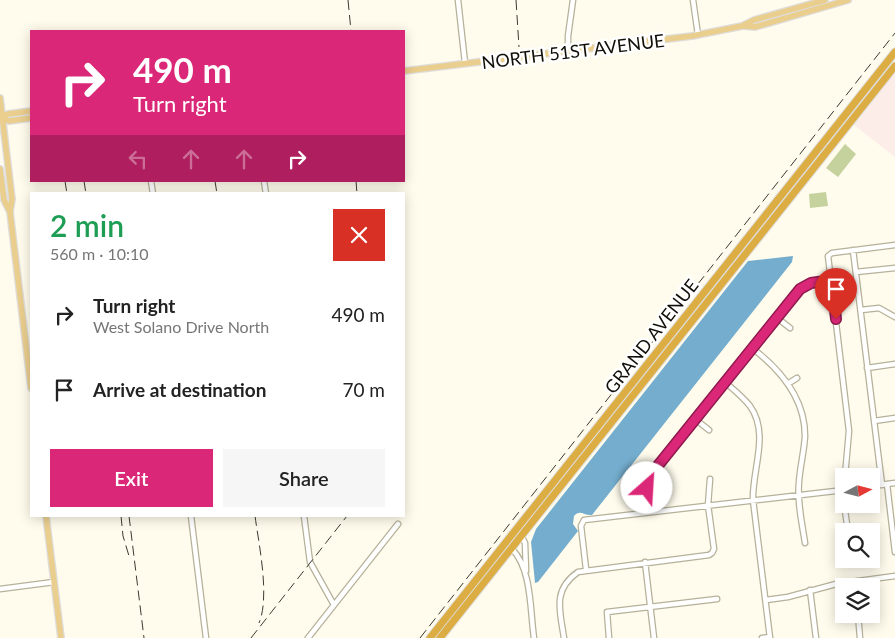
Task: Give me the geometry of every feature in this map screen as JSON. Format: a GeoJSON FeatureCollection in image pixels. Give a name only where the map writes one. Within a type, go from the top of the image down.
{"type":"FeatureCollection","features":[{"type":"Feature","properties":{"kind":"highway","name":"GRAND AVENUE"},"geometry":{"type":"LineString","coordinates":[[430,638],[895,52]]}},
{"type":"Feature","properties":{"kind":"highway","name":"GRAND AVENUE"},"geometry":{"type":"LineString","coordinates":[[440,638],[895,66]]}},
{"type":"Feature","properties":{"kind":"highway"},"geometry":{"type":"LineString","coordinates":[[512,549],[512,541],[531,518],[533,510]]}},
{"type":"Feature","properties":{"kind":"main road","name":"NORTH 51ST AVENUE"},"geometry":{"type":"LineString","coordinates":[[405,70],[568,52],[698,35],[742,26],[754,20],[825,0]]}},
{"type":"Feature","properties":{"kind":"main road","name":"NORTH 51ST AVENUE"},"geometry":{"type":"LineString","coordinates":[[742,26],[755,27],[848,0]]}},
{"type":"Feature","properties":{"kind":"main road"},"geometry":{"type":"LineString","coordinates":[[0,98],[12,199],[10,212],[30,380]]}},
{"type":"Feature","properties":{"kind":"main road"},"geometry":{"type":"LineString","coordinates":[[1,118],[8,114],[30,111]]}},
{"type":"Feature","properties":{"kind":"main road"},"geometry":{"type":"LineString","coordinates":[[1,118],[8,121],[30,118]]}},
{"type":"Feature","properties":{"kind":"main road"},"geometry":{"type":"LineString","coordinates":[[0,170],[4,200],[10,212]]}},
{"type":"Feature","properties":{"kind":"main road"},"geometry":{"type":"LineString","coordinates":[[46,517],[61,638]]}},
{"type":"Feature","properties":{"kind":"street"},"geometry":{"type":"LineString","coordinates":[[458,0],[465,63]]}},
{"type":"Feature","properties":{"kind":"street"},"geometry":{"type":"LineString","coordinates":[[568,52],[568,36],[573,0]]}},
{"type":"Feature","properties":{"kind":"street"},"geometry":{"type":"LineString","coordinates":[[693,0],[698,35]]}},
{"type":"Feature","properties":{"kind":"street"},"geometry":{"type":"LineString","coordinates":[[846,468],[849,431],[828,256],[853,250],[895,245]]}},
{"type":"Feature","properties":{"kind":"street"},"geometry":{"type":"LineString","coordinates":[[853,250],[874,421],[884,485],[894,531],[895,552]]}},
{"type":"Feature","properties":{"kind":"street"},"geometry":{"type":"LineString","coordinates":[[856,272],[895,268]]}},
{"type":"Feature","properties":{"kind":"street"},"geometry":{"type":"LineString","coordinates":[[650,512],[647,488],[649,478],[695,419],[800,289],[811,283],[832,280]]}},
{"type":"Feature","properties":{"kind":"street"},"geometry":{"type":"LineString","coordinates":[[860,310],[878,308],[895,317]]}},
{"type":"Feature","properties":{"kind":"street"},"geometry":{"type":"LineString","coordinates":[[776,317],[790,328]]}},
{"type":"Feature","properties":{"kind":"street"},"geometry":{"type":"LineString","coordinates":[[752,348],[772,364],[789,383],[801,409],[805,430],[799,495],[805,543]]}},
{"type":"Feature","properties":{"kind":"street"},"geometry":{"type":"LineString","coordinates":[[867,368],[895,364]]}},
{"type":"Feature","properties":{"kind":"street"},"geometry":{"type":"LineString","coordinates":[[789,383],[797,378]]}},
{"type":"Feature","properties":{"kind":"street"},"geometry":{"type":"LineString","coordinates":[[725,382],[748,404],[759,423],[760,446],[753,487],[753,500],[770,638],[762,638]]}},
{"type":"Feature","properties":{"kind":"street"},"geometry":{"type":"LineString","coordinates":[[874,421],[895,418]]}},
{"type":"Feature","properties":{"kind":"street"},"geometry":{"type":"LineString","coordinates":[[695,419],[709,430]]}},
{"type":"Feature","properties":{"kind":"street"},"geometry":{"type":"LineString","coordinates":[[564,638],[560,596],[562,588],[578,572],[586,569],[709,555],[712,553],[714,549],[708,506],[710,479]]}},
{"type":"Feature","properties":{"kind":"street"},"geometry":{"type":"LineString","coordinates":[[880,485],[895,483]]}},
{"type":"Feature","properties":{"kind":"street"},"geometry":{"type":"LineString","coordinates":[[586,569],[582,523],[584,520],[835,491]]}},
{"type":"Feature","properties":{"kind":"street"},"geometry":{"type":"LineString","coordinates":[[191,517],[206,638]]}},
{"type":"Feature","properties":{"kind":"street"},"geometry":{"type":"LineString","coordinates":[[304,517],[310,562],[334,605]]}},
{"type":"Feature","properties":{"kind":"street"},"geometry":{"type":"LineString","coordinates":[[308,638],[398,524]]}},
{"type":"Feature","properties":{"kind":"street"},"geometry":{"type":"LineString","coordinates":[[522,537],[526,556],[526,575],[534,638]]}},
{"type":"Feature","properties":{"kind":"street"},"geometry":{"type":"LineString","coordinates":[[512,549],[520,557],[526,575]]}},
{"type":"Feature","properties":{"kind":"street"},"geometry":{"type":"LineString","coordinates":[[645,562],[654,638]]}},
{"type":"Feature","properties":{"kind":"street"},"geometry":{"type":"LineString","coordinates":[[880,579],[895,576]]}},
{"type":"Feature","properties":{"kind":"street"},"geometry":{"type":"LineString","coordinates":[[0,589],[54,582]]}},
{"type":"Feature","properties":{"kind":"street"},"geometry":{"type":"LineString","coordinates":[[766,600],[788,597],[835,584]]}},
{"type":"Feature","properties":{"kind":"street"},"geometry":{"type":"LineString","coordinates":[[810,590],[816,638]]}},
{"type":"Feature","properties":{"kind":"street"},"geometry":{"type":"LineString","coordinates":[[609,638],[607,612],[717,599]]}},
{"type":"Feature","properties":{"kind":"street"},"geometry":{"type":"LineString","coordinates":[[859,623],[860,638]]}},
{"type":"Feature","properties":{"kind":"shaded area"},"geometry":{"type":"Polygon","coordinates":[[[895,72],[895,157],[854,125],[895,72]]]}},
{"type":"Feature","properties":{"kind":"green space"},"geometry":{"type":"Polygon","coordinates":[[[845,144],[856,154],[838,177],[826,168],[845,144]]]}},
{"type":"Feature","properties":{"kind":"green space"},"geometry":{"type":"Polygon","coordinates":[[[826,192],[828,206],[810,208],[809,194],[826,192]]]}},
{"type":"Feature","properties":{"kind":"water"},"geometry":{"type":"Polygon","coordinates":[[[793,256],[792,262],[592,515],[578,513],[574,516],[573,524],[578,531],[538,582],[535,583],[531,542],[536,529],[748,261],[793,256]]]}},
{"type":"Feature","properties":{"kind":"railway"},"geometry":{"type":"LineString","coordinates":[[348,0],[351,30]]}},
{"type":"Feature","properties":{"kind":"railway"},"geometry":{"type":"LineString","coordinates":[[516,0],[519,47]]}},
{"type":"Feature","properties":{"kind":"railway"},"geometry":{"type":"LineString","coordinates":[[420,638],[895,33]]}},
{"type":"Feature","properties":{"kind":"railway"},"geometry":{"type":"LineString","coordinates":[[65,182],[67,192]]}},
{"type":"Feature","properties":{"kind":"railway"},"geometry":{"type":"LineString","coordinates":[[84,182],[86,192]]}},
{"type":"Feature","properties":{"kind":"railway"},"geometry":{"type":"LineString","coordinates":[[215,182],[217,192]]}},
{"type":"Feature","properties":{"kind":"railway"},"geometry":{"type":"LineString","coordinates":[[356,182],[357,192]]}},
{"type":"Feature","properties":{"kind":"railway"},"geometry":{"type":"LineString","coordinates":[[121,517],[123,536],[129,556]]}},
{"type":"Feature","properties":{"kind":"railway"},"geometry":{"type":"LineString","coordinates":[[129,517],[144,638]]}},
{"type":"Feature","properties":{"kind":"railway"},"geometry":{"type":"LineString","coordinates":[[255,517],[264,585],[264,599],[259,623]]}},
{"type":"Feature","properties":{"kind":"railway"},"geometry":{"type":"LineString","coordinates":[[251,638],[346,517]]}},
{"type":"Feature","properties":{"kind":"route"},"geometry":{"type":"LineString","coordinates":[[647,488],[652,473],[800,289],[811,283],[832,280],[836,319]]}}]}
